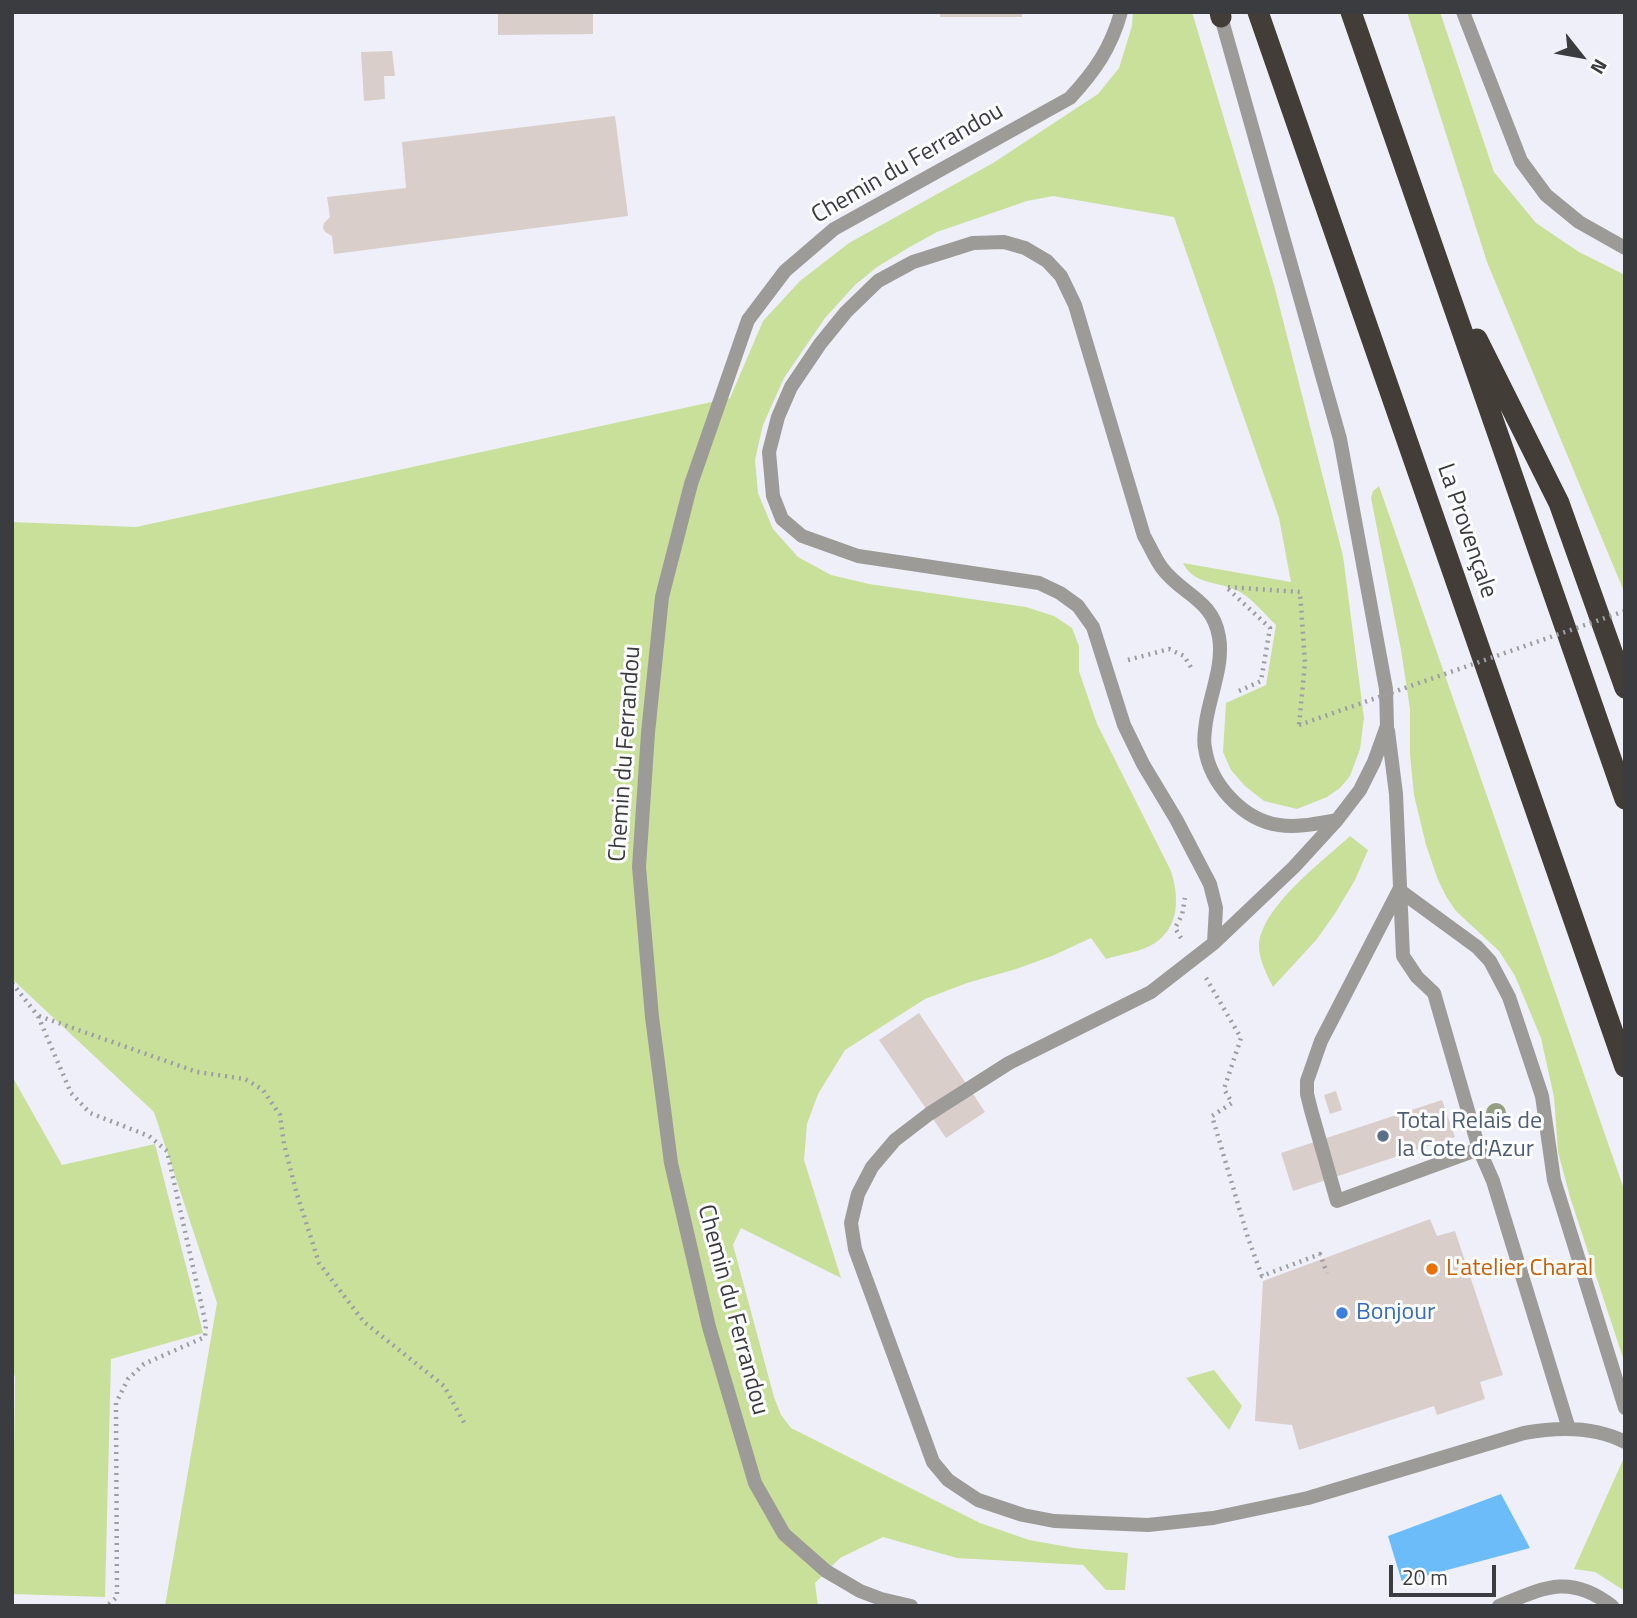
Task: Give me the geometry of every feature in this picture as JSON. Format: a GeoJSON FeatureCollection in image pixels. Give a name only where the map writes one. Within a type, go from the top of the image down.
{"type":"FeatureCollection","features":[{"type":"Feature","properties":{"kind":"highway","name":"La Provençale"},"geometry":{"type":"LineString","coordinates":[[1258,12],[1625,1068]]}},
{"type":"Feature","properties":{"kind":"highway"},"geometry":{"type":"LineString","coordinates":[[1351,12],[1625,799]]}},
{"type":"Feature","properties":{"kind":"highway"},"geometry":{"type":"LineString","coordinates":[[1437,258],[1559,503],[1625,688]]}},
{"type":"Feature","properties":{"kind":"street","name":"Chemin du Ferrandou"},"geometry":{"type":"LineString","coordinates":[[911,1606],[860,1591],[826,1571],[784,1534],[755,1483],[709,1327],[671,1163],[652,1017],[639,867],[648,733],[662,597],[691,484],[748,320],[785,271],[834,229],[1070,98],[1091,76],[1114,38],[1121,12]]}},
{"type":"Feature","properties":{"kind":"street"},"geometry":{"type":"LineString","coordinates":[[1463,12],[1521,161],[1546,195],[1579,222],[1625,248]]}},
{"type":"Feature","properties":{"kind":"street"},"geometry":{"type":"LineString","coordinates":[[1220,15],[1340,439],[1386,689],[1387,726],[1396,794],[1403,956],[1417,977],[1434,993],[1479,1149],[1493,1181],[1569,1429]]}},
{"type":"Feature","properties":{"kind":"street"},"geometry":{"type":"LineString","coordinates":[[1214,943],[1216,908],[1210,884],[1124,725],[1093,627],[1078,606],[1039,583],[858,556],[802,536],[782,519],[773,496],[769,452],[778,417],[791,387],[820,344],[846,312],[878,282],[913,262],[973,243],[1004,242],[1025,248],[1047,261],[1061,276],[1075,305],[1144,536],[1163,570],[1205,605],[1220,638],[1219,660],[1208,712],[1204,748],[1212,769],[1222,788],[1239,806],[1257,819],[1279,825],[1299,826],[1337,820]]}},
{"type":"Feature","properties":{"kind":"street"},"geometry":{"type":"LineString","coordinates":[[1387,726],[1360,790],[1337,820],[1294,867],[1214,943],[1151,992],[1009,1063],[895,1140],[872,1167],[858,1194],[851,1223],[855,1250],[933,1462],[948,1480],[978,1500],[1023,1515],[1054,1521],[1148,1525],[1213,1518],[1308,1498],[1524,1433],[1552,1428],[1569,1429],[1613,1436],[1625,1442]]}},
{"type":"Feature","properties":{"kind":"street"},"geometry":{"type":"LineString","coordinates":[[1399,890],[1321,1041],[1307,1081],[1307,1094],[1337,1201],[1479,1149]]}},
{"type":"Feature","properties":{"kind":"street"},"geometry":{"type":"LineString","coordinates":[[1399,890],[1478,947],[1490,961],[1509,998],[1542,1096],[1554,1180],[1625,1408]]}},
{"type":"Feature","properties":{"kind":"street"},"geometry":{"type":"LineString","coordinates":[[1499,1606],[1551,1586],[1580,1588],[1612,1606]]}},
{"type":"Feature","properties":{"kind":"path"},"geometry":{"type":"LineString","coordinates":[[1299,726],[1625,611]]}},
{"type":"Feature","properties":{"kind":"path"},"geometry":{"type":"LineString","coordinates":[[12,983],[24,994],[38,1016],[71,1093],[90,1113],[149,1136],[167,1151],[206,1325],[205,1337],[144,1364],[128,1379],[116,1403],[117,1597],[107,1606]]}},
{"type":"Feature","properties":{"kind":"path"},"geometry":{"type":"LineString","coordinates":[[38,1016],[197,1073],[245,1079],[263,1090],[281,1115],[284,1143],[296,1191],[319,1263],[364,1322],[444,1386],[466,1426]]}},
{"type":"Feature","properties":{"kind":"green space"},"geometry":{"type":"Polygon","coordinates":[[[1133,12],[1192,12],[1274,285],[1343,556],[1364,718],[1360,749],[1350,776],[1340,788],[1327,797],[1297,809],[1264,801],[1231,770],[1223,752],[1226,703],[1266,685],[1276,625],[1245,595],[1194,576],[1183,563],[1291,582],[1279,518],[1174,217],[1053,196],[1027,201],[937,232],[877,267],[855,285],[825,318],[784,378],[763,425],[755,460],[758,493],[773,529],[798,557],[831,575],[869,584],[1026,607],[1054,616],[1072,628],[1079,646],[1079,671],[1097,724],[1171,871],[1175,910],[1173,920],[1163,936],[1144,949],[1106,959],[1091,938],[1052,956],[925,999],[845,1050],[818,1094],[807,1124],[804,1160],[841,1278],[741,1228],[733,1245],[774,1397],[781,1415],[791,1428],[980,1523],[1029,1540],[1128,1553],[1125,1590],[1106,1590],[1083,1565],[957,1558],[883,1537],[840,1558],[815,1583],[818,1606],[165,1606],[217,1303],[154,1112],[12,979],[12,522],[136,527],[730,398],[763,321],[800,281],[849,243],[993,163],[1098,94],[1119,68],[1132,26],[1133,12]]]}},
{"type":"Feature","properties":{"kind":"green space"},"geometry":{"type":"Polygon","coordinates":[[[1407,12],[1440,12],[1494,172],[1536,223],[1579,252],[1625,275],[1625,594],[1487,262],[1407,12]]]}},
{"type":"Feature","properties":{"kind":"green space"},"geometry":{"type":"Polygon","coordinates":[[[1379,486],[1625,1192],[1625,1364],[1570,1197],[1558,1152],[1554,1097],[1541,1038],[1515,976],[1499,951],[1456,911],[1447,898],[1426,845],[1414,795],[1410,755],[1410,709],[1401,650],[1371,498],[1373,491],[1379,486]]]}},
{"type":"Feature","properties":{"kind":"green space"},"geometry":{"type":"Polygon","coordinates":[[[1350,836],[1368,850],[1355,880],[1317,939],[1273,987],[1260,957],[1262,931],[1281,901],[1350,836]]]}},
{"type":"Feature","properties":{"kind":"green space"},"geometry":{"type":"Polygon","coordinates":[[[12,1076],[62,1165],[155,1144],[203,1333],[111,1359],[105,1597],[12,1594],[15,1377],[12,1367],[12,1076]]]}},
{"type":"Feature","properties":{"kind":"green space"},"geometry":{"type":"Polygon","coordinates":[[[1214,1370],[1242,1406],[1229,1430],[1186,1378],[1214,1370]]]}},
{"type":"Feature","properties":{"kind":"green space"},"geometry":{"type":"Polygon","coordinates":[[[1623,1460],[1625,1591],[1595,1572],[1574,1569],[1623,1460]]]}},
{"type":"Feature","properties":{"kind":"water"},"geometry":{"type":"Polygon","coordinates":[[[1501,1494],[1530,1548],[1402,1582],[1388,1536],[1501,1494]]]}},
{"type":"Feature","properties":{"kind":"building"},"geometry":{"type":"Polygon","coordinates":[[[498,12],[593,12],[593,34],[498,35],[498,12]]]}},
{"type":"Feature","properties":{"kind":"building"},"geometry":{"type":"Polygon","coordinates":[[[940,12],[1022,12],[1022,17],[940,17],[940,12]]]}},
{"type":"Feature","properties":{"kind":"building"},"geometry":{"type":"Polygon","coordinates":[[[392,51],[395,76],[384,76],[385,99],[364,101],[361,52],[392,51]]]}},
{"type":"Feature","properties":{"kind":"building"},"geometry":{"type":"Polygon","coordinates":[[[615,116],[628,216],[334,254],[332,236],[323,228],[330,217],[327,197],[406,188],[402,142],[615,116]]]}},
{"type":"Feature","properties":{"kind":"building"},"geometry":{"type":"Polygon","coordinates":[[[919,1013],[985,1112],[946,1138],[879,1040],[919,1013]]]}},
{"type":"Feature","properties":{"kind":"building"},"geometry":{"type":"Polygon","coordinates":[[[1336,1091],[1342,1110],[1330,1114],[1324,1095],[1336,1091]]]}},
{"type":"Feature","properties":{"kind":"building"},"geometry":{"type":"Polygon","coordinates":[[[1442,1100],[1455,1137],[1293,1191],[1281,1153],[1442,1100]]]}},
{"type":"Feature","properties":{"kind":"building"},"geometry":{"type":"Polygon","coordinates":[[[1430,1219],[1437,1236],[1455,1231],[1503,1375],[1480,1382],[1485,1399],[1437,1415],[1434,1406],[1299,1450],[1292,1425],[1255,1421],[1263,1281],[1430,1219]]]}},
{"type":"Feature","properties":{"kind":"place","name":"Total Relais de la Cote d'Azur"},"geometry":{"type":"Point","coordinates":[1383,1136]}},
{"type":"Feature","properties":{"kind":"place","name":"L'atelier Charal"},"geometry":{"type":"Point","coordinates":[1432,1269]}},
{"type":"Feature","properties":{"kind":"place","name":"Bonjour"},"geometry":{"type":"Point","coordinates":[1342,1313]}}]}
